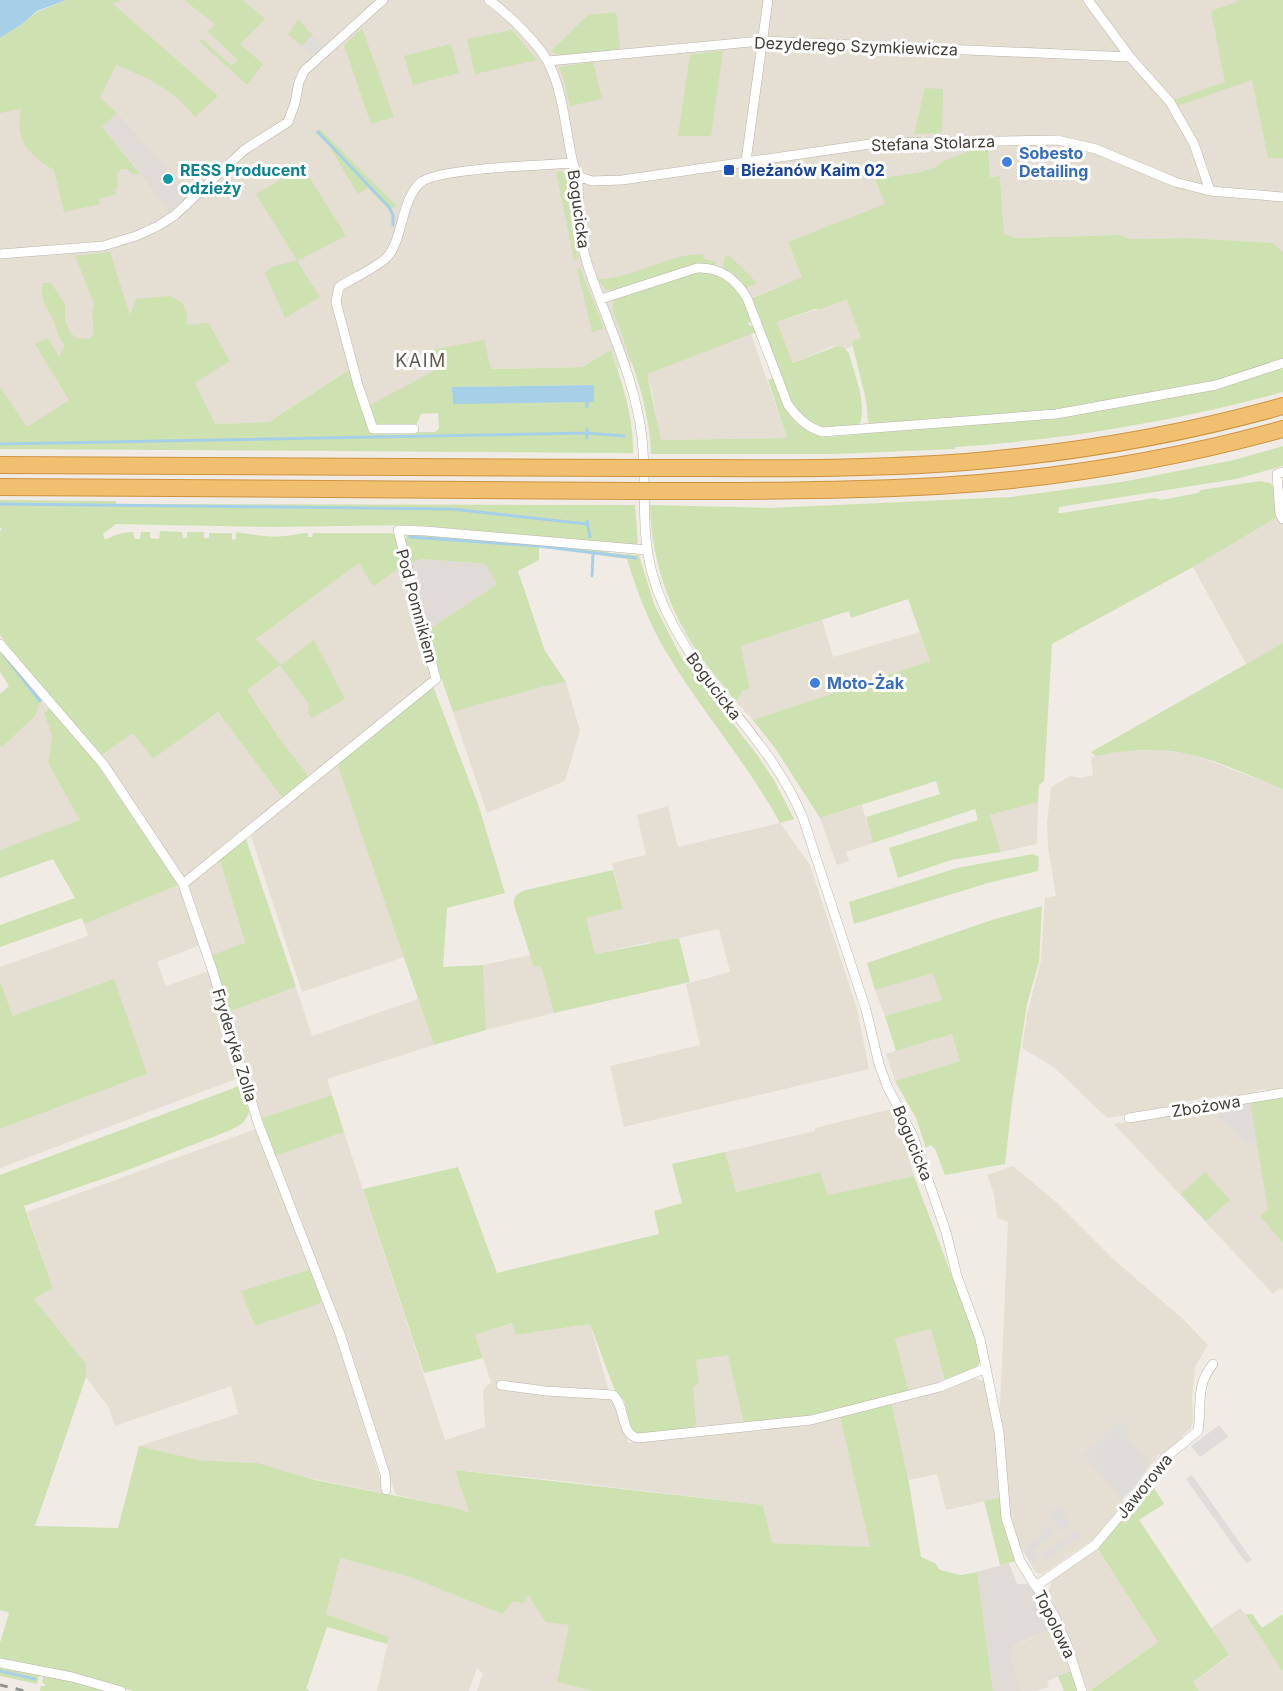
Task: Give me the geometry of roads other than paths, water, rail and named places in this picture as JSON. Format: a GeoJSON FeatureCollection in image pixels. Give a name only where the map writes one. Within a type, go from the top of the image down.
{"type":"FeatureCollection","features":[{"type":"Feature","properties":{"kind":"highway"},"geometry":{"type":"LineString","coordinates":[[0,465],[837,468],[966,462],[1039,454],[1121,442],[1204,426],[1283,406]]}},
{"type":"Feature","properties":{"kind":"highway"},"geometry":{"type":"LineString","coordinates":[[0,487],[633,491],[873,489],[1016,479],[1144,460],[1283,429]]}},
{"type":"Feature","properties":{"kind":"street"},"geometry":{"type":"LineString","coordinates":[[0,254],[103,246],[159,226],[175,215],[244,150],[284,125],[290,118],[304,71],[383,0]]}},
{"type":"Feature","properties":{"kind":"street","name":"Bogucicka"},"geometry":{"type":"LineString","coordinates":[[489,0],[517,24],[548,61],[557,88],[573,163],[578,176],[579,229],[587,265],[630,384],[642,438],[643,518],[647,550],[659,595],[682,642],[698,667],[772,760],[798,805],[866,1010],[879,1064],[887,1086],[913,1136],[946,1232],[957,1276],[980,1339],[999,1432],[1006,1518],[1020,1561]]}},
{"type":"Feature","properties":{"kind":"street"},"geometry":{"type":"LineString","coordinates":[[746,161],[768,0]]}},
{"type":"Feature","properties":{"kind":"street"},"geometry":{"type":"LineString","coordinates":[[1088,0],[1130,57],[1170,102],[1194,144],[1209,191]]}},
{"type":"Feature","properties":{"kind":"street","name":"Dezyderego Szymkiewicza"},"geometry":{"type":"LineString","coordinates":[[548,61],[761,41],[1130,57]]}},
{"type":"Feature","properties":{"kind":"street","name":"Stefana Stolarza"},"geometry":{"type":"LineString","coordinates":[[578,176],[592,181],[622,180],[877,143],[1057,140],[1096,149],[1175,182],[1209,191],[1283,197]]}},
{"type":"Feature","properties":{"kind":"street"},"geometry":{"type":"LineString","coordinates":[[414,429],[373,429],[358,386],[336,302],[339,287],[386,258],[393,247],[411,194],[421,182],[445,174],[573,163]]}},
{"type":"Feature","properties":{"kind":"street"},"geometry":{"type":"LineString","coordinates":[[601,299],[697,268],[708,268],[731,277],[739,284],[747,298],[788,405],[797,417],[811,428],[822,432],[1056,414],[1216,386],[1283,363]]}},
{"type":"Feature","properties":{"kind":"street"},"geometry":{"type":"LineString","coordinates":[[1283,472],[1277,474],[1280,514],[1283,519]]}},
{"type":"Feature","properties":{"kind":"street","name":"Pod Pomnikiem"},"geometry":{"type":"LineString","coordinates":[[183,884],[436,679],[398,530],[647,550]]}},
{"type":"Feature","properties":{"kind":"street","name":"Fryderyka Zolla"},"geometry":{"type":"LineString","coordinates":[[0,644],[104,765],[183,884],[213,972],[258,1124],[340,1334],[385,1474],[386,1491]]}},
{"type":"Feature","properties":{"kind":"street","name":"Zbożowa"},"geometry":{"type":"LineString","coordinates":[[1129,1118],[1283,1093]]}},
{"type":"Feature","properties":{"kind":"street","name":"Jaworowa"},"geometry":{"type":"LineString","coordinates":[[1036,1586],[1095,1545],[1149,1481],[1164,1459],[1198,1431],[1200,1387],[1205,1373],[1213,1364]]}},
{"type":"Feature","properties":{"kind":"street"},"geometry":{"type":"LineString","coordinates":[[501,1385],[546,1391],[613,1395],[621,1405],[627,1431],[631,1436],[638,1438],[811,1420],[940,1387],[986,1368]]}},
{"type":"Feature","properties":{"kind":"street","name":"Topolowa"},"geometry":{"type":"LineString","coordinates":[[1020,1561],[1055,1617],[1082,1691]]}},
{"type":"Feature","properties":{"kind":"street"},"geometry":{"type":"LineString","coordinates":[[0,1663],[72,1677],[121,1691]]}},
{"type":"Feature","properties":{"kind":"water"},"geometry":{"type":"Polygon","coordinates":[[[0,0],[66,0],[37,11],[0,38],[0,0]]]}},
{"type":"Feature","properties":{"kind":"water"},"geometry":{"type":"Polygon","coordinates":[[[594,385],[594,402],[453,404],[452,387],[594,385]]]}},
{"type":"Feature","properties":{"kind":"waterway"},"geometry":{"type":"LineString","coordinates":[[318,132],[389,207],[393,215],[393,225]]}},
{"type":"Feature","properties":{"kind":"waterway"},"geometry":{"type":"LineString","coordinates":[[587,402],[587,407]]}},
{"type":"Feature","properties":{"kind":"waterway"},"geometry":{"type":"LineString","coordinates":[[587,429],[587,438]]}},
{"type":"Feature","properties":{"kind":"waterway"},"geometry":{"type":"LineString","coordinates":[[0,444],[587,433],[624,436]]}},
{"type":"Feature","properties":{"kind":"waterway"},"geometry":{"type":"LineString","coordinates":[[0,504],[452,509],[587,524]]}},
{"type":"Feature","properties":{"kind":"waterway"},"geometry":{"type":"LineString","coordinates":[[587,521],[590,537]]}},
{"type":"Feature","properties":{"kind":"waterway"},"geometry":{"type":"LineString","coordinates":[[410,537],[539,546],[636,558]]}},
{"type":"Feature","properties":{"kind":"waterway"},"geometry":{"type":"LineString","coordinates":[[592,576],[593,554]]}},
{"type":"Feature","properties":{"kind":"waterway"},"geometry":{"type":"LineString","coordinates":[[4,655],[40,701]]}},
{"type":"Feature","properties":{"kind":"waterway"},"geometry":{"type":"LineString","coordinates":[[0,1671],[35,1679]]}},
{"type":"Feature","properties":{"kind":"railway"},"geometry":{"type":"LineString","coordinates":[[0,1685],[25,1691]]}},
{"type":"Feature","properties":{"kind":"place","name":"Sobesto Detailing"},"geometry":{"type":"Point","coordinates":[1007,162]}},
{"type":"Feature","properties":{"kind":"place","name":"Bieżanów Kaim 02"},"geometry":{"type":"Point","coordinates":[729,170]}},
{"type":"Feature","properties":{"kind":"place","name":"RESS Producent odzieży"},"geometry":{"type":"Point","coordinates":[168,179]}},
{"type":"Feature","properties":{"kind":"place","name":"Moto-Żak"},"geometry":{"type":"Point","coordinates":[815,683]}},
{"type":"Feature","properties":{"kind":"district","name":"KAIM"},"geometry":{"type":"Point","coordinates":[421,360]}}]}
